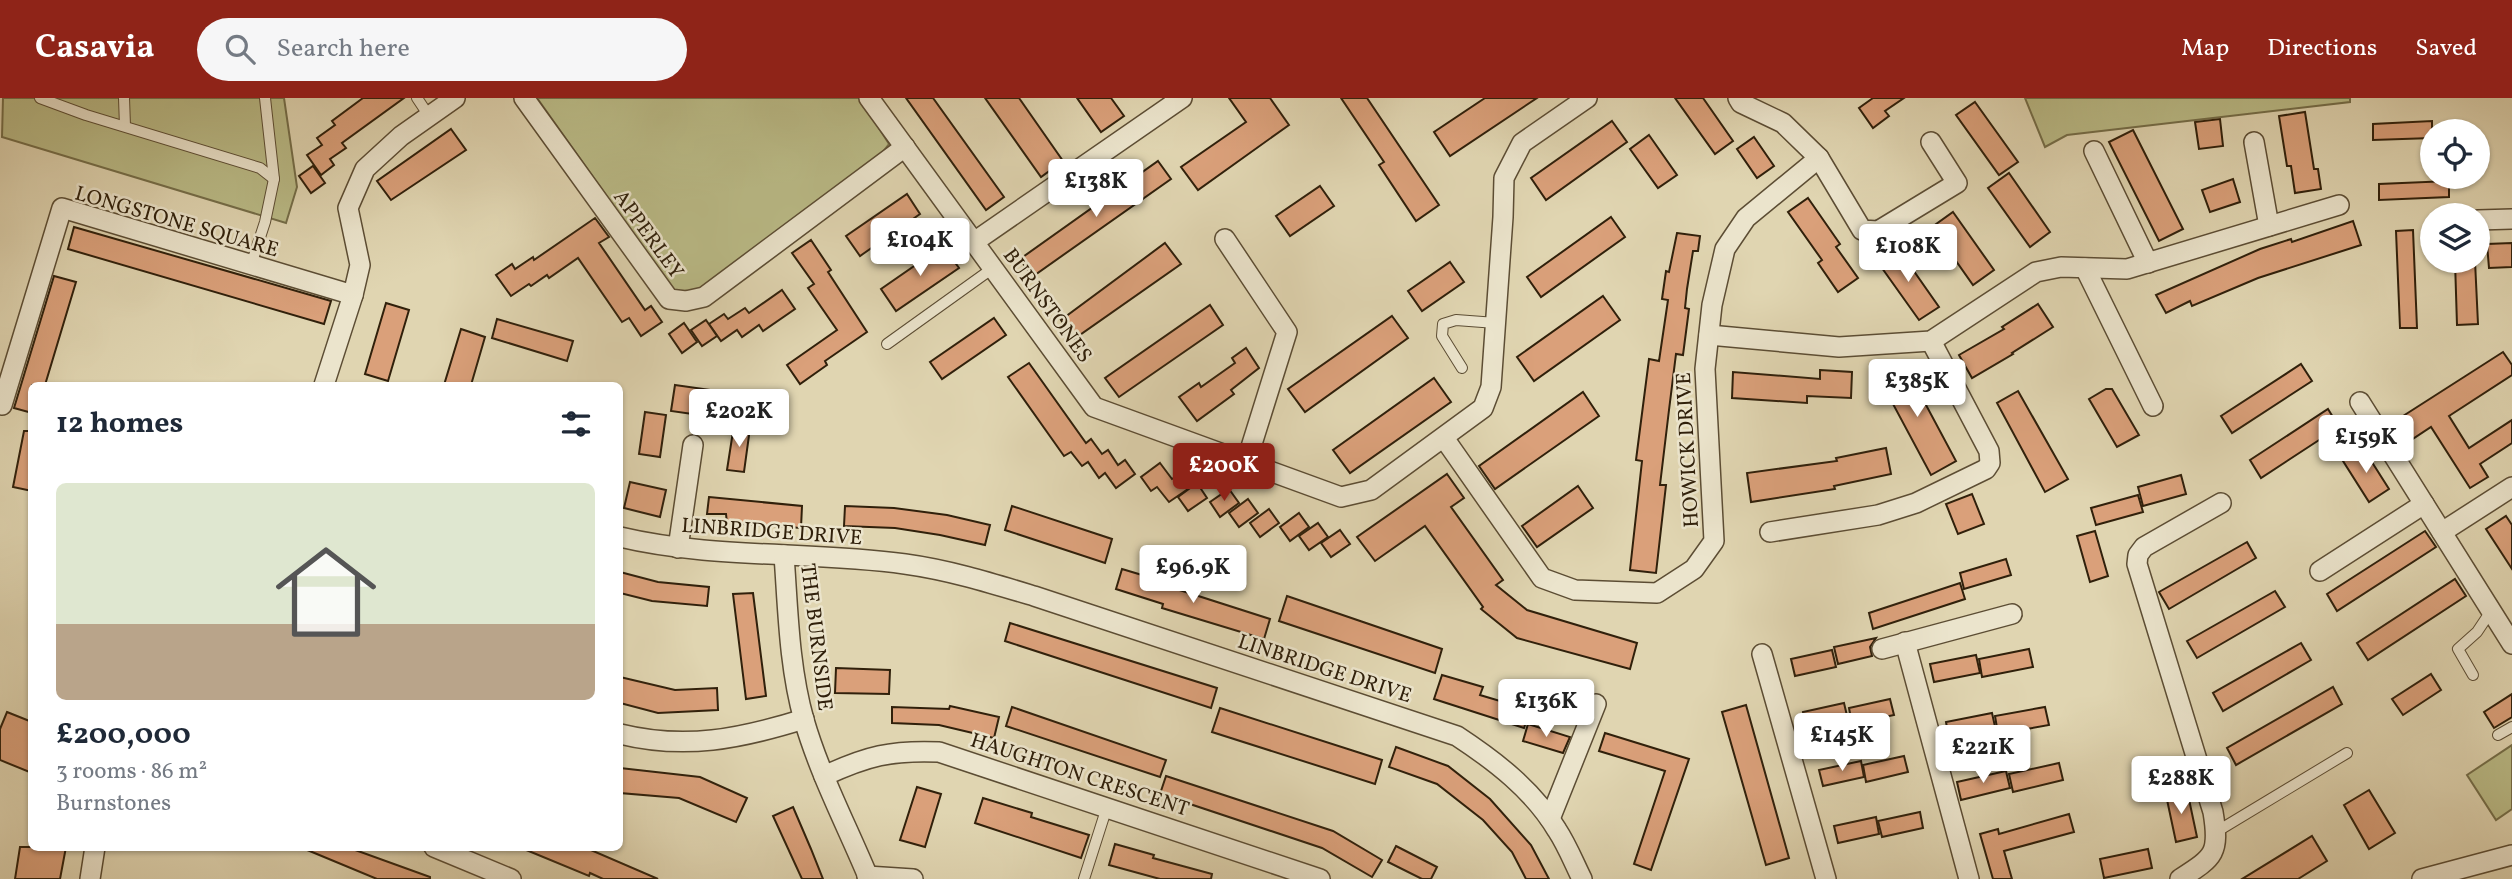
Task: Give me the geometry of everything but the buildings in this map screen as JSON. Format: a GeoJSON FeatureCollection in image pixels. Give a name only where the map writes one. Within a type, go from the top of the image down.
{"type":"FeatureCollection","features":[{"type":"Feature","properties":{"kind":"street"},"geometry":{"type":"LineString","coordinates":[[325,382],[360,265],[348,208],[365,169],[401,136],[455,98]]}},
{"type":"Feature","properties":{"kind":"street","name":"APPERLEY"},"geometry":{"type":"LineString","coordinates":[[524,98],[668,299],[686,301],[704,298],[905,147]]}},
{"type":"Feature","properties":{"kind":"street","name":"BURNSTONES"},"geometry":{"type":"LineString","coordinates":[[869,98],[1094,407],[1341,497],[1371,490],[1483,408],[1491,387],[1504,178],[1522,143],[1587,98]]}},
{"type":"Feature","properties":{"kind":"street"},"geometry":{"type":"LineString","coordinates":[[1738,98],[1741,103],[1783,123],[1819,158],[1862,230],[1878,231],[1957,183],[1931,142]]}},
{"type":"Feature","properties":{"kind":"street"},"geometry":{"type":"LineString","coordinates":[[974,242],[1173,101]]}},
{"type":"Feature","properties":{"kind":"street"},"geometry":{"type":"LineString","coordinates":[[2254,142],[2269,226]]}},
{"type":"Feature","properties":{"kind":"street"},"geometry":{"type":"LineString","coordinates":[[2094,151],[2148,263]]}},
{"type":"Feature","properties":{"kind":"street","name":"HOWICK DRIVE"},"geometry":{"type":"LineString","coordinates":[[1444,438],[1542,578],[1575,590],[1657,593],[1694,569],[1714,541],[1705,369],[1712,305],[1725,249],[1746,218],[1819,158]]}},
{"type":"Feature","properties":{"kind":"street"},"geometry":{"type":"LineString","coordinates":[[1709,335],[1839,347],[1931,341],[2036,272],[2061,267],[2127,269],[2339,205]]}},
{"type":"Feature","properties":{"kind":"street","name":"LONGSTONE SQUARE"},"geometry":{"type":"LineString","coordinates":[[2,405],[62,208],[353,295]]}},
{"type":"Feature","properties":{"kind":"street"},"geometry":{"type":"LineString","coordinates":[[2490,220],[2512,219]]}},
{"type":"Feature","properties":{"kind":"street"},"geometry":{"type":"LineString","coordinates":[[1226,239],[1287,332],[1246,463]]}},
{"type":"Feature","properties":{"kind":"street"},"geometry":{"type":"LineString","coordinates":[[2085,268],[2153,407]]}},
{"type":"Feature","properties":{"kind":"street"},"geometry":{"type":"LineString","coordinates":[[1770,532],[1878,515],[1916,503],[1986,469],[1990,463],[1989,451],[1931,341]]}},
{"type":"Feature","properties":{"kind":"street"},"geometry":{"type":"LineString","coordinates":[[2360,402],[2512,644]]}},
{"type":"Feature","properties":{"kind":"street"},"geometry":{"type":"LineString","coordinates":[[678,548],[693,445]]}},
{"type":"Feature","properties":{"kind":"street"},"geometry":{"type":"LineString","coordinates":[[2442,533],[2512,487]]}},
{"type":"Feature","properties":{"kind":"street"},"geometry":{"type":"LineString","coordinates":[[2180,879],[2206,862],[2215,850],[2216,832],[2213,812],[2137,564],[2138,555],[2144,547],[2221,503]]}},
{"type":"Feature","properties":{"kind":"street"},"geometry":{"type":"LineString","coordinates":[[2320,571],[2424,503]]}},
{"type":"Feature","properties":{"kind":"street","name":"LINBRIDGE DRIVE"},"geometry":{"type":"LineString","coordinates":[[623,538],[678,548],[906,564],[964,575],[1457,736],[1492,760],[1524,788],[1550,819],[1582,879]]}},
{"type":"Feature","properties":{"kind":"street","name":"THE BURNSIDE"},"geometry":{"type":"LineString","coordinates":[[784,555],[791,639],[804,719],[824,776],[868,878]]}},
{"type":"Feature","properties":{"kind":"street"},"geometry":{"type":"LineString","coordinates":[[1882,649],[2012,614]]}},
{"type":"Feature","properties":{"kind":"street"},"geometry":{"type":"LineString","coordinates":[[1905,642],[1969,879]]}},
{"type":"Feature","properties":{"kind":"street"},"geometry":{"type":"LineString","coordinates":[[1762,654],[1826,879]]}},
{"type":"Feature","properties":{"kind":"street"},"geometry":{"type":"LineString","coordinates":[[1550,819],[1596,704]]}},
{"type":"Feature","properties":{"kind":"street"},"geometry":{"type":"LineString","coordinates":[[623,735],[690,743],[762,732],[804,719]]}},
{"type":"Feature","properties":{"kind":"street","name":"HAUGHTON CRESCENT"},"geometry":{"type":"LineString","coordinates":[[824,776],[873,755],[902,750],[939,752],[1320,879]]}},
{"type":"Feature","properties":{"kind":"street"},"geometry":{"type":"LineString","coordinates":[[90,879],[94,851]]}},
{"type":"Feature","properties":{"kind":"street"},"geometry":{"type":"LineString","coordinates":[[444,851],[511,879]]}},
{"type":"Feature","properties":{"kind":"street"},"geometry":{"type":"LineString","coordinates":[[2422,879],[2464,873],[2512,855]]}},
{"type":"Feature","properties":{"kind":"street"},"geometry":{"type":"LineString","coordinates":[[868,878],[913,879]]}},
{"type":"Feature","properties":{"kind":"lane"},"geometry":{"type":"LineString","coordinates":[[40,98],[260,168],[274,179]]}},
{"type":"Feature","properties":{"kind":"lane"},"geometry":{"type":"LineString","coordinates":[[124,98],[125,127]]}},
{"type":"Feature","properties":{"kind":"lane"},"geometry":{"type":"LineString","coordinates":[[251,265],[265,222],[274,179],[265,98]]}},
{"type":"Feature","properties":{"kind":"lane"},"geometry":{"type":"LineString","coordinates":[[417,98],[429,116]]}},
{"type":"Feature","properties":{"kind":"lane"},"geometry":{"type":"LineString","coordinates":[[887,344],[993,268]]}},
{"type":"Feature","properties":{"kind":"lane"},"geometry":{"type":"LineString","coordinates":[[1462,368],[1442,336],[1443,324],[1456,320],[1496,323]]}},
{"type":"Feature","properties":{"kind":"lane"},"geometry":{"type":"LineString","coordinates":[[2473,675],[2458,649],[2477,632],[2491,611]]}},
{"type":"Feature","properties":{"kind":"lane"},"geometry":{"type":"LineString","coordinates":[[2498,735],[2512,727]]}},
{"type":"Feature","properties":{"kind":"lane"},"geometry":{"type":"LineString","coordinates":[[2216,832],[2347,753]]}},
{"type":"Feature","properties":{"kind":"lane"},"geometry":{"type":"LineString","coordinates":[[1084,879],[1107,807]]}},
{"type":"Feature","properties":{"kind":"green space"},"geometry":{"type":"Polygon","coordinates":[[[3,98],[284,98],[297,187],[286,223],[2,137],[3,98]]]}},
{"type":"Feature","properties":{"kind":"green space"},"geometry":{"type":"Polygon","coordinates":[[[537,98],[860,98],[889,144],[878,158],[703,290],[686,292],[673,290],[537,98]]]}},
{"type":"Feature","properties":{"kind":"green space"},"geometry":{"type":"Polygon","coordinates":[[[2025,98],[2350,98],[2350,102],[2067,135],[2045,147],[2025,98]]]}},
{"type":"Feature","properties":{"kind":"green space"},"geometry":{"type":"Polygon","coordinates":[[[2512,745],[2512,809],[2496,820],[2467,775],[2512,745]]]}}]}
